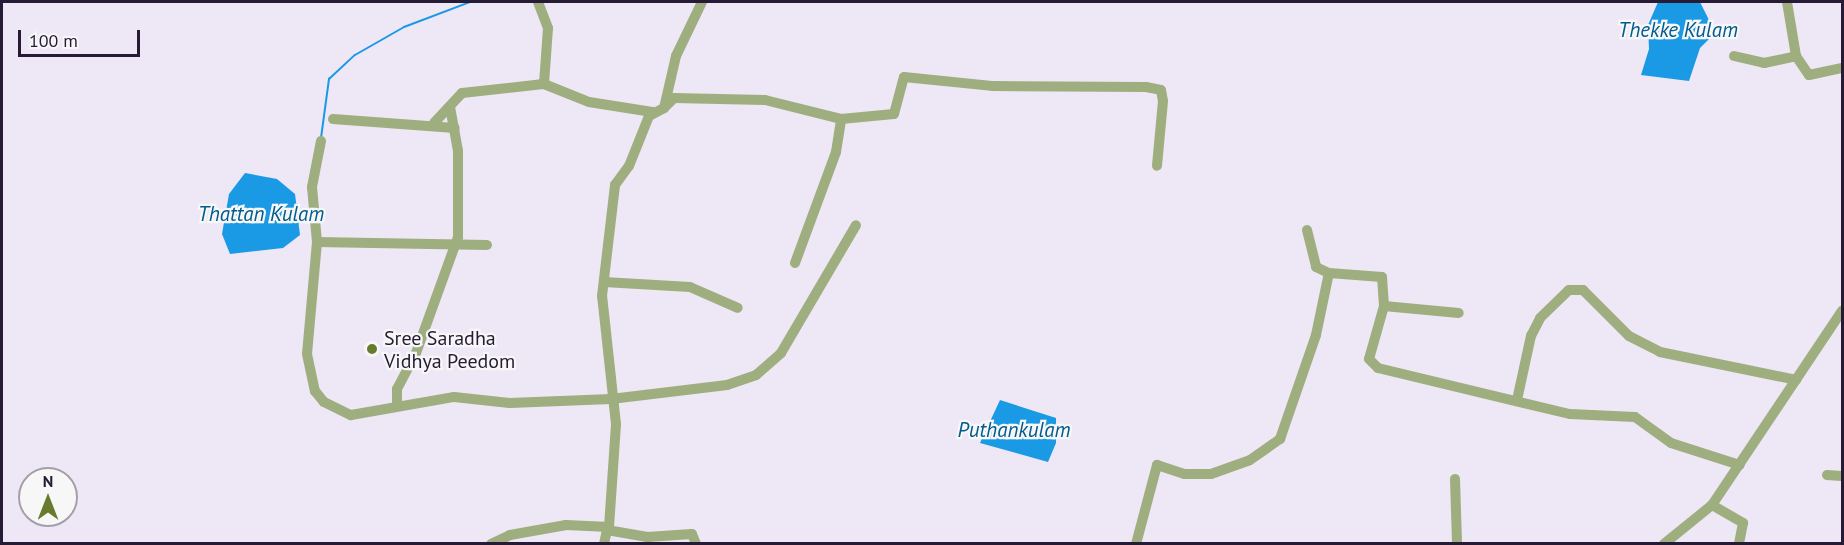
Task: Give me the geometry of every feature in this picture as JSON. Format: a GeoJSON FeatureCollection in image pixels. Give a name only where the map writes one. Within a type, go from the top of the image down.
{"type":"FeatureCollection","features":[{"type":"Feature","properties":{"kind":"street"},"geometry":{"type":"LineString","coordinates":[[538,2],[548,28],[544,84]]}},
{"type":"Feature","properties":{"kind":"street"},"geometry":{"type":"LineString","coordinates":[[664,108],[676,57],[702,2]]}},
{"type":"Feature","properties":{"kind":"street"},"geometry":{"type":"LineString","coordinates":[[1787,2],[1796,56],[1809,75],[1842,68]]}},
{"type":"Feature","properties":{"kind":"street"},"geometry":{"type":"LineString","coordinates":[[1734,56],[1764,63],[1796,56]]}},
{"type":"Feature","properties":{"kind":"street"},"geometry":{"type":"LineString","coordinates":[[649,116],[664,108],[674,98],[765,100],[841,119],[894,114],[904,77],[992,86],[1146,87],[1161,90],[1163,101],[1157,166]]}},
{"type":"Feature","properties":{"kind":"street"},"geometry":{"type":"LineString","coordinates":[[434,123],[462,93],[476,89],[544,84],[589,102],[652,112],[628,166],[615,185],[604,282],[616,444],[604,543]]}},
{"type":"Feature","properties":{"kind":"street"},"geometry":{"type":"LineString","coordinates":[[397,405],[397,389],[416,353],[458,237],[455,128],[450,107]]}},
{"type":"Feature","properties":{"kind":"street"},"geometry":{"type":"LineString","coordinates":[[333,119],[434,123],[455,128]]}},
{"type":"Feature","properties":{"kind":"street"},"geometry":{"type":"LineString","coordinates":[[795,263],[836,152],[841,119]]}},
{"type":"Feature","properties":{"kind":"street"},"geometry":{"type":"LineString","coordinates":[[321,141],[312,187],[316,242],[306,354],[315,391],[324,402],[351,415],[397,405],[454,397],[510,403],[611,399],[728,385],[770,366],[856,225]]}},
{"type":"Feature","properties":{"kind":"street"},"geometry":{"type":"LineString","coordinates":[[1307,230],[1312,262],[1329,273],[1382,276],[1384,306],[1369,359],[1378,368],[1569,414],[1635,417],[1671,443],[1740,465]]}},
{"type":"Feature","properties":{"kind":"street"},"geometry":{"type":"LineString","coordinates":[[316,242],[487,245]]}},
{"type":"Feature","properties":{"kind":"street"},"geometry":{"type":"LineString","coordinates":[[1136,543],[1157,465],[1184,474],[1211,474],[1250,460],[1280,439],[1316,336],[1329,273]]}},
{"type":"Feature","properties":{"kind":"street"},"geometry":{"type":"LineString","coordinates":[[604,282],[690,287],[714,301],[738,308]]}},
{"type":"Feature","properties":{"kind":"street"},"geometry":{"type":"LineString","coordinates":[[1517,400],[1531,336],[1540,318],[1569,290],[1583,290],[1629,336],[1660,352],[1796,380]]}},
{"type":"Feature","properties":{"kind":"street"},"geometry":{"type":"LineString","coordinates":[[1384,306],[1459,314]]}},
{"type":"Feature","properties":{"kind":"street"},"geometry":{"type":"LineString","coordinates":[[1667,543],[1712,505],[1842,310]]}},
{"type":"Feature","properties":{"kind":"street"},"geometry":{"type":"LineString","coordinates":[[1827,475],[1842,476]]}},
{"type":"Feature","properties":{"kind":"street"},"geometry":{"type":"LineString","coordinates":[[1455,478],[1458,543]]}},
{"type":"Feature","properties":{"kind":"street"},"geometry":{"type":"LineString","coordinates":[[1712,505],[1743,523],[1739,543]]}},
{"type":"Feature","properties":{"kind":"street"},"geometry":{"type":"LineString","coordinates":[[491,543],[510,535],[566,525],[647,537],[692,534],[696,543]]}},
{"type":"Feature","properties":{"kind":"water","name":"Thekke Kulam"},"geometry":{"type":"Polygon","coordinates":[[[1658,2],[1700,2],[1708,18],[1713,35],[1700,48],[1689,81],[1641,75],[1649,49],[1648,25],[1658,2]]]}},
{"type":"Feature","properties":{"kind":"water","name":"Thattan Kulam"},"geometry":{"type":"Polygon","coordinates":[[[245,173],[277,179],[295,194],[300,235],[283,248],[230,254],[222,234],[229,194],[245,173]]]}},
{"type":"Feature","properties":{"kind":"water","name":"Puthankulam"},"geometry":{"type":"Polygon","coordinates":[[[1000,400],[1056,418],[1056,443],[1048,462],[980,443],[1000,400]]]}},
{"type":"Feature","properties":{"kind":"waterway"},"geometry":{"type":"LineString","coordinates":[[321,138],[329,79],[355,55],[404,27],[470,2]]}},
{"type":"Feature","properties":{"kind":"place","name":"Sree Saradha Vidhya Peedom"},"geometry":{"type":"Point","coordinates":[372,349]}}]}
